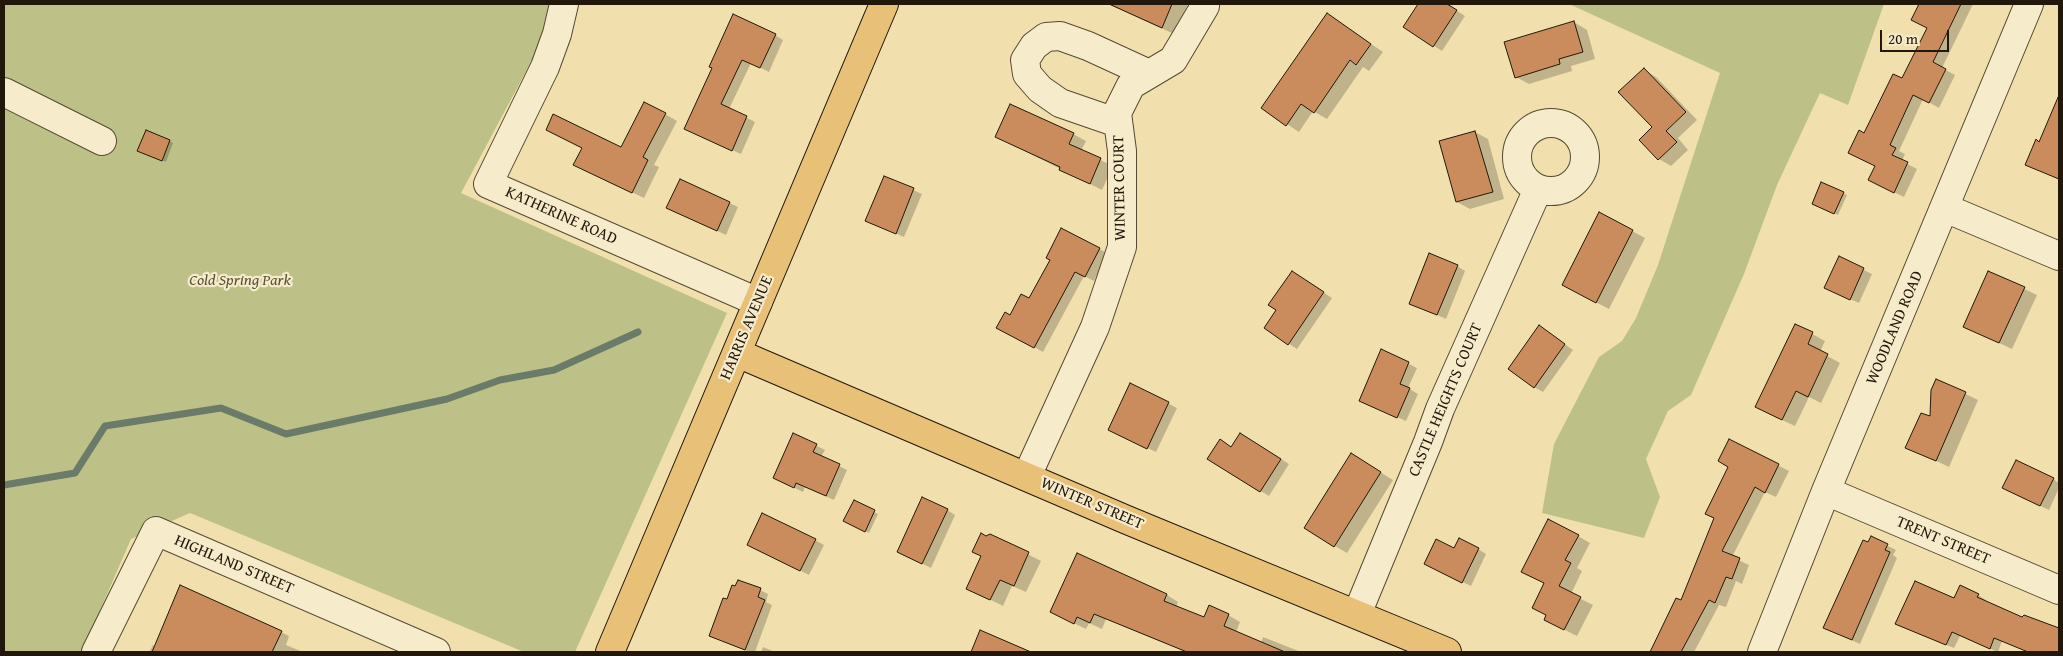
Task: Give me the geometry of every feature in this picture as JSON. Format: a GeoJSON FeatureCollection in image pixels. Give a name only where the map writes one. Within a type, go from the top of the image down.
{"type":"FeatureCollection","features":[{"type":"Feature","properties":{"kind":"main road","name":"HARRIS AVENUE"},"geometry":{"type":"LineString","coordinates":[[610,652],[884,4]]}},
{"type":"Feature","properties":{"kind":"main road","name":"WINTER STREET"},"geometry":{"type":"LineString","coordinates":[[737,353],[1127,520],[1447,652]]}},
{"type":"Feature","properties":{"kind":"street","name":"KATHERINE ROAD"},"geometry":{"type":"LineString","coordinates":[[564,4],[557,34],[545,67],[488,184],[758,302]]}},
{"type":"Feature","properties":{"kind":"street","name":"WOODLAND ROAD"},"geometry":{"type":"LineString","coordinates":[[1762,652],[1826,491],[2029,4]]}},
{"type":"Feature","properties":{"kind":"street","name":"WINTER COURT"},"geometry":{"type":"LineString","coordinates":[[1027,476],[1095,327],[1122,247],[1122,151],[1117,113],[1131,85],[1173,60],[1204,6]]}},
{"type":"Feature","properties":{"kind":"street"},"geometry":{"type":"LineString","coordinates":[[1118,123],[1060,102],[1040,89],[1027,74],[1025,60],[1034,46],[1046,37],[1060,36],[1088,46],[1149,74]]}},
{"type":"Feature","properties":{"kind":"street"},"geometry":{"type":"LineString","coordinates":[[4,92],[102,141]]}},
{"type":"Feature","properties":{"kind":"street","name":"CASTLE HEIGHTS COURT"},"geometry":{"type":"LineString","coordinates":[[1357,614],[1428,442],[1440,408],[1538,189]]}},
{"type":"Feature","properties":{"kind":"street"},"geometry":{"type":"LineString","coordinates":[[1945,208],[2059,256]]}},
{"type":"Feature","properties":{"kind":"street","name":"TRENT STREET"},"geometry":{"type":"LineString","coordinates":[[1826,491],[2059,590]]}},
{"type":"Feature","properties":{"kind":"street","name":"HIGHLAND STREET"},"geometry":{"type":"LineString","coordinates":[[96,652],[156,532],[436,652]]}},
{"type":"Feature","properties":{"kind":"green space","name":"Cold Spring Park"},"geometry":{"type":"Polygon","coordinates":[[[4,4],[562,4],[461,193],[727,313],[575,652],[524,652],[190,513],[131,539],[82,652],[4,652],[4,4]]]}},
{"type":"Feature","properties":{"kind":"green space"},"geometry":{"type":"Polygon","coordinates":[[[1569,4],[1884,4],[1848,105],[1820,93],[1777,185],[1744,274],[1691,395],[1668,411],[1646,459],[1660,497],[1644,538],[1542,513],[1554,444],[1599,357],[1622,341],[1636,318],[1658,265],[1720,73],[1569,4]]]}},
{"type":"Feature","properties":{"kind":"building"},"geometry":{"type":"Polygon","coordinates":[[[1109,4],[1172,4],[1162,28],[1109,4]]]}},
{"type":"Feature","properties":{"kind":"building"},"geometry":{"type":"Polygon","coordinates":[[[1418,4],[1447,4],[1457,10],[1433,47],[1403,27],[1418,4]]]}},
{"type":"Feature","properties":{"kind":"building"},"geometry":{"type":"Polygon","coordinates":[[[1919,4],[1961,4],[1933,62],[1946,69],[1929,103],[1913,95],[1890,145],[1896,148],[1892,155],[1908,162],[1894,193],[1868,180],[1875,166],[1848,153],[1859,130],[1864,133],[1893,74],[1902,78],[1927,28],[1911,20],[1919,4]]]}},
{"type":"Feature","properties":{"kind":"building"},"geometry":{"type":"Polygon","coordinates":[[[1327,13],[1371,44],[1356,65],[1350,60],[1314,113],[1301,104],[1286,126],[1261,108],[1327,13]]]}},
{"type":"Feature","properties":{"kind":"building"},"geometry":{"type":"Polygon","coordinates":[[[733,14],[776,34],[760,68],[742,60],[721,104],[747,116],[732,151],[684,129],[712,68],[709,67],[733,14]]]}},
{"type":"Feature","properties":{"kind":"building"},"geometry":{"type":"Polygon","coordinates":[[[1574,21],[1583,52],[1559,59],[1560,64],[1515,78],[1504,42],[1574,21]]]}},
{"type":"Feature","properties":{"kind":"building"},"geometry":{"type":"Polygon","coordinates":[[[1644,68],[1686,112],[1666,131],[1677,142],[1658,160],[1639,140],[1652,127],[1618,92],[1644,68]]]}},
{"type":"Feature","properties":{"kind":"building"},"geometry":{"type":"Polygon","coordinates":[[[2059,95],[2059,179],[2025,165],[2036,139],[2039,142],[2059,95]]]}},
{"type":"Feature","properties":{"kind":"building"},"geometry":{"type":"Polygon","coordinates":[[[644,102],[666,113],[643,157],[648,160],[632,193],[573,165],[582,148],[546,130],[553,114],[621,147],[644,102]]]}},
{"type":"Feature","properties":{"kind":"building"},"geometry":{"type":"Polygon","coordinates":[[[1010,104],[1074,133],[1069,144],[1101,158],[1090,184],[1059,170],[1060,167],[995,137],[1010,104]]]}},
{"type":"Feature","properties":{"kind":"building"},"geometry":{"type":"Polygon","coordinates":[[[146,130],[170,140],[162,161],[137,151],[146,130]]]}},
{"type":"Feature","properties":{"kind":"building"},"geometry":{"type":"Polygon","coordinates":[[[1475,131],[1493,192],[1456,202],[1439,141],[1475,131]]]}},
{"type":"Feature","properties":{"kind":"building"},"geometry":{"type":"Polygon","coordinates":[[[884,176],[914,188],[896,234],[865,221],[884,176]]]}},
{"type":"Feature","properties":{"kind":"building"},"geometry":{"type":"Polygon","coordinates":[[[680,179],[730,202],[717,231],[666,208],[680,179]]]}},
{"type":"Feature","properties":{"kind":"building"},"geometry":{"type":"Polygon","coordinates":[[[1821,182],[1844,192],[1834,214],[1812,204],[1821,182]]]}},
{"type":"Feature","properties":{"kind":"building"},"geometry":{"type":"Polygon","coordinates":[[[1599,212],[1633,230],[1596,303],[1562,285],[1599,212]]]}},
{"type":"Feature","properties":{"kind":"building"},"geometry":{"type":"Polygon","coordinates":[[[1061,228],[1100,248],[1085,277],[1075,272],[1034,348],[996,328],[1005,312],[1010,315],[1021,294],[1029,298],[1050,260],[1046,258],[1061,228]]]}},
{"type":"Feature","properties":{"kind":"building"},"geometry":{"type":"Polygon","coordinates":[[[1429,253],[1458,265],[1437,315],[1409,304],[1429,253]]]}},
{"type":"Feature","properties":{"kind":"building"},"geometry":{"type":"Polygon","coordinates":[[[1839,256],[1864,268],[1850,300],[1824,288],[1839,256]]]}},
{"type":"Feature","properties":{"kind":"building"},"geometry":{"type":"Polygon","coordinates":[[[1292,271],[1324,292],[1288,345],[1264,328],[1276,310],[1268,305],[1292,271]]]}},
{"type":"Feature","properties":{"kind":"building"},"geometry":{"type":"Polygon","coordinates":[[[1988,271],[2025,287],[1999,343],[1963,327],[1988,271]]]}},
{"type":"Feature","properties":{"kind":"building"},"geometry":{"type":"Polygon","coordinates":[[[1795,324],[1813,332],[1808,344],[1828,354],[1808,397],[1796,391],[1782,420],[1755,407],[1795,324]]]}},
{"type":"Feature","properties":{"kind":"building"},"geometry":{"type":"Polygon","coordinates":[[[1539,325],[1565,344],[1534,388],[1508,369],[1539,325]]]}},
{"type":"Feature","properties":{"kind":"building"},"geometry":{"type":"Polygon","coordinates":[[[1381,349],[1409,362],[1400,384],[1410,388],[1397,418],[1359,401],[1381,349]]]}},
{"type":"Feature","properties":{"kind":"building"},"geometry":{"type":"Polygon","coordinates":[[[1936,379],[1966,392],[1936,461],[1905,448],[1921,413],[1930,416],[1931,390],[1936,379]]]}},
{"type":"Feature","properties":{"kind":"building"},"geometry":{"type":"Polygon","coordinates":[[[1130,383],[1169,402],[1147,449],[1108,430],[1130,383]]]}},
{"type":"Feature","properties":{"kind":"building"},"geometry":{"type":"Polygon","coordinates":[[[793,433],[817,444],[813,452],[840,464],[826,496],[796,483],[794,488],[773,478],[793,433]]]}},
{"type":"Feature","properties":{"kind":"building"},"geometry":{"type":"Polygon","coordinates":[[[1240,433],[1281,459],[1260,492],[1207,459],[1220,439],[1231,447],[1240,433]]]}},
{"type":"Feature","properties":{"kind":"building"},"geometry":{"type":"Polygon","coordinates":[[[1729,439],[1779,464],[1765,493],[1755,487],[1722,551],[1740,558],[1732,579],[1726,577],[1715,603],[1709,600],[1681,652],[1650,652],[1676,598],[1681,600],[1714,518],[1705,514],[1728,467],[1718,461],[1729,439]]]}},
{"type":"Feature","properties":{"kind":"building"},"geometry":{"type":"Polygon","coordinates":[[[1351,453],[1381,472],[1334,547],[1304,528],[1351,453]]]}},
{"type":"Feature","properties":{"kind":"building"},"geometry":{"type":"Polygon","coordinates":[[[2016,460],[2054,478],[2040,506],[2002,488],[2016,460]]]}},
{"type":"Feature","properties":{"kind":"building"},"geometry":{"type":"Polygon","coordinates":[[[922,497],[948,509],[922,564],[897,552],[922,497]]]}},
{"type":"Feature","properties":{"kind":"building"},"geometry":{"type":"Polygon","coordinates":[[[854,500],[875,510],[865,532],[843,521],[854,500]]]}},
{"type":"Feature","properties":{"kind":"building"},"geometry":{"type":"Polygon","coordinates":[[[762,513],[816,539],[800,571],[747,545],[762,513]]]}},
{"type":"Feature","properties":{"kind":"building"},"geometry":{"type":"Polygon","coordinates":[[[1548,519],[1579,535],[1565,560],[1571,563],[1559,586],[1581,597],[1564,630],[1544,620],[1546,615],[1532,608],[1544,583],[1521,572],[1548,519]]]}},
{"type":"Feature","properties":{"kind":"building"},"geometry":{"type":"Polygon","coordinates":[[[981,533],[986,536],[990,534],[1029,552],[1014,586],[1000,580],[990,600],[966,589],[981,556],[972,552],[981,533]]]}},
{"type":"Feature","properties":{"kind":"building"},"geometry":{"type":"Polygon","coordinates":[[[1871,536],[1888,544],[1885,550],[1890,552],[1852,640],[1823,628],[1863,540],[1868,542],[1871,536]]]}},
{"type":"Feature","properties":{"kind":"building"},"geometry":{"type":"Polygon","coordinates":[[[1459,538],[1479,548],[1462,583],[1424,564],[1436,539],[1454,548],[1459,538]]]}},
{"type":"Feature","properties":{"kind":"building"},"geometry":{"type":"Polygon","coordinates":[[[1077,553],[1167,594],[1164,601],[1204,617],[1209,605],[1229,614],[1224,626],[1285,652],[1187,652],[1094,614],[1090,623],[1077,617],[1074,624],[1050,612],[1077,553]]]}},
{"type":"Feature","properties":{"kind":"building"},"geometry":{"type":"Polygon","coordinates":[[[738,580],[761,588],[758,597],[765,600],[745,650],[709,636],[723,598],[727,599],[732,585],[735,586],[738,580]]]}},
{"type":"Feature","properties":{"kind":"building"},"geometry":{"type":"Polygon","coordinates":[[[1915,581],[1954,598],[1960,585],[1979,594],[1977,597],[2022,617],[2024,615],[2059,628],[2059,652],[2028,652],[1994,638],[1990,649],[1952,632],[1946,645],[1895,624],[1915,581]]]}},
{"type":"Feature","properties":{"kind":"building"},"geometry":{"type":"Polygon","coordinates":[[[180,585],[282,631],[272,652],[152,652],[180,585]]]}},
{"type":"Feature","properties":{"kind":"building"},"geometry":{"type":"Polygon","coordinates":[[[980,630],[1031,652],[971,652],[980,630]]]}},
{"type":"Feature","properties":{"kind":"waterway"},"geometry":{"type":"LineString","coordinates":[[4,485],[75,473],[105,426],[221,408],[286,434],[447,399],[500,380],[554,370],[638,332]]}}]}
